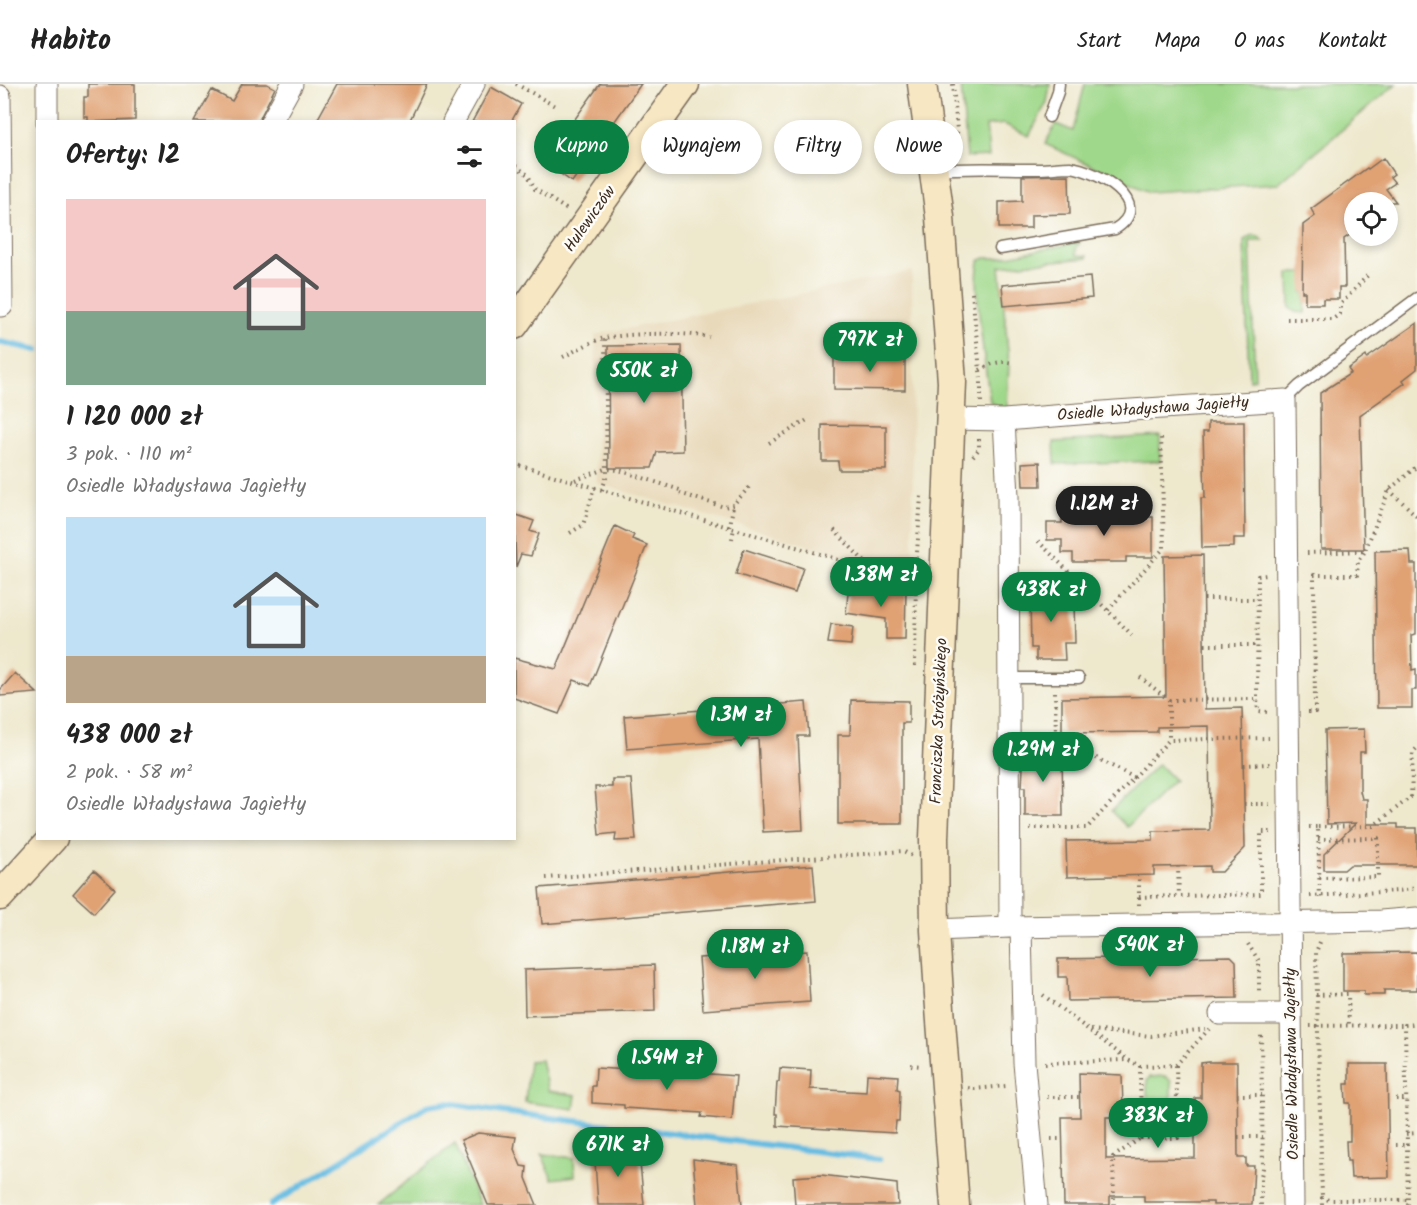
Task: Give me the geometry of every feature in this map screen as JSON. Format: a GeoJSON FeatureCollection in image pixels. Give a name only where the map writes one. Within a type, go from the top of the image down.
{"type":"FeatureCollection","features":[{"type":"Feature","properties":{"kind":"street"},"geometry":{"type":"LineString","coordinates":[[47,84],[47,120]]}},
{"type":"Feature","properties":{"kind":"street"},"geometry":{"type":"LineString","coordinates":[[272,120],[292,84]]}},
{"type":"Feature","properties":{"kind":"street"},"geometry":{"type":"LineString","coordinates":[[454,120],[474,84]]}},
{"type":"Feature","properties":{"kind":"street","name":"Hulewiczów"},"geometry":{"type":"LineString","coordinates":[[516,322],[685,84]]}},
{"type":"Feature","properties":{"kind":"street","name":"Franciszka Stróżyńskiego"},"geometry":{"type":"LineString","coordinates":[[924,88],[928,120]]}},
{"type":"Feature","properties":{"kind":"street"},"geometry":{"type":"LineString","coordinates":[[0,96],[0,306]]}},
{"type":"Feature","properties":{"kind":"street","name":"Franciszka Stróżyńskiego"},"geometry":{"type":"LineString","coordinates":[[934,174],[952,382],[934,838],[935,930],[955,1205]]}},
{"type":"Feature","properties":{"kind":"street","name":"Osiedle Władysława Jagiełły"},"geometry":{"type":"LineString","coordinates":[[951,419],[1004,420],[1285,400],[1293,1205]]}},
{"type":"Feature","properties":{"kind":"street"},"geometry":{"type":"LineString","coordinates":[[1004,420],[1008,496],[1011,828],[1026,1085],[1037,1205]]}},
{"type":"Feature","properties":{"kind":"street"},"geometry":{"type":"LineString","coordinates":[[0,896],[51,840]]}},
{"type":"Feature","properties":{"kind":"street"},"geometry":{"type":"LineString","coordinates":[[935,930],[1381,921],[1417,918]]}},
{"type":"Feature","properties":{"kind":"street"},"geometry":{"type":"LineString","coordinates":[[1216,1024],[1291,1020]]}},
{"type":"Feature","properties":{"kind":"lane"},"geometry":{"type":"LineString","coordinates":[[1049,117],[1059,84]]}},
{"type":"Feature","properties":{"kind":"lane"},"geometry":{"type":"LineString","coordinates":[[963,168],[1070,167],[1083,170],[1103,180],[1119,189],[1128,198],[1130,206],[1127,215],[1122,225],[1115,229],[1000,249]]}},
{"type":"Feature","properties":{"kind":"lane"},"geometry":{"type":"LineString","coordinates":[[1285,400],[1299,386],[1417,298]]}},
{"type":"Feature","properties":{"kind":"lane"},"geometry":{"type":"LineString","coordinates":[[1010,678],[1079,678]]}},
{"type":"Feature","properties":{"kind":"path"},"geometry":{"type":"LineString","coordinates":[[516,84],[555,106]]}},
{"type":"Feature","properties":{"kind":"path"},"geometry":{"type":"LineString","coordinates":[[516,166],[528,175],[535,189],[574,215]]}},
{"type":"Feature","properties":{"kind":"path"},"geometry":{"type":"LineString","coordinates":[[1287,319],[1333,319],[1340,314],[1340,304],[1368,275]]}},
{"type":"Feature","properties":{"kind":"path"},"geometry":{"type":"LineString","coordinates":[[563,357],[605,339],[628,336],[696,335],[709,337]]}},
{"type":"Feature","properties":{"kind":"path"},"geometry":{"type":"LineString","coordinates":[[602,490],[607,475],[605,339]]}},
{"type":"Feature","properties":{"kind":"path"},"geometry":{"type":"LineString","coordinates":[[980,370],[989,364],[1012,363]]}},
{"type":"Feature","properties":{"kind":"path"},"geometry":{"type":"LineString","coordinates":[[769,443],[809,419]]}},
{"type":"Feature","properties":{"kind":"path"},"geometry":{"type":"LineString","coordinates":[[1108,610],[1164,548],[1161,435]]}},
{"type":"Feature","properties":{"kind":"path"},"geometry":{"type":"LineString","coordinates":[[516,465],[847,562],[916,567]]}},
{"type":"Feature","properties":{"kind":"path"},"geometry":{"type":"LineString","coordinates":[[1306,575],[1357,575],[1358,562],[1365,551],[1389,490],[1417,466]]}},
{"type":"Feature","properties":{"kind":"path"},"geometry":{"type":"LineString","coordinates":[[573,481],[606,469],[619,470],[680,490],[678,493],[724,507],[733,505],[751,485]]}},
{"type":"Feature","properties":{"kind":"path"},"geometry":{"type":"LineString","coordinates":[[570,533],[583,525],[595,488]]}},
{"type":"Feature","properties":{"kind":"path"},"geometry":{"type":"LineString","coordinates":[[1389,490],[1417,516]]}},
{"type":"Feature","properties":{"kind":"path"},"geometry":{"type":"LineString","coordinates":[[732,539],[733,505]]}},
{"type":"Feature","properties":{"kind":"path"},"geometry":{"type":"LineString","coordinates":[[834,530],[867,564]]}},
{"type":"Feature","properties":{"kind":"path"},"geometry":{"type":"LineString","coordinates":[[1038,541],[1132,635]]}},
{"type":"Feature","properties":{"kind":"path"},"geometry":{"type":"LineString","coordinates":[[1298,553],[1365,551]]}},
{"type":"Feature","properties":{"kind":"path"},"geometry":{"type":"LineString","coordinates":[[1271,574],[1258,576],[1257,699],[1258,711],[1272,712]]}},
{"type":"Feature","properties":{"kind":"path"},"geometry":{"type":"LineString","coordinates":[[1302,712],[1315,712],[1314,575]]}},
{"type":"Feature","properties":{"kind":"path"},"geometry":{"type":"LineString","coordinates":[[1204,600],[1258,599]]}},
{"type":"Feature","properties":{"kind":"path"},"geometry":{"type":"LineString","coordinates":[[1204,645],[1258,645]]}},
{"type":"Feature","properties":{"kind":"path"},"geometry":{"type":"LineString","coordinates":[[1140,677],[1169,700],[1257,699]]}},
{"type":"Feature","properties":{"kind":"path"},"geometry":{"type":"LineString","coordinates":[[1055,688],[1056,737],[1135,778]]}},
{"type":"Feature","properties":{"kind":"path"},"geometry":{"type":"LineString","coordinates":[[1011,828],[1087,828],[1169,740],[1169,700]]}},
{"type":"Feature","properties":{"kind":"path"},"geometry":{"type":"LineString","coordinates":[[1169,740],[1273,738],[1273,746]]}},
{"type":"Feature","properties":{"kind":"path"},"geometry":{"type":"LineString","coordinates":[[1411,797],[1413,752],[1417,748]]}},
{"type":"Feature","properties":{"kind":"path"},"geometry":{"type":"LineString","coordinates":[[1273,755],[1274,774]]}},
{"type":"Feature","properties":{"kind":"path"},"geometry":{"type":"LineString","coordinates":[[1244,765],[1273,764]]}},
{"type":"Feature","properties":{"kind":"path"},"geometry":{"type":"LineString","coordinates":[[1244,804],[1274,804],[1274,794]]}},
{"type":"Feature","properties":{"kind":"path"},"geometry":{"type":"LineString","coordinates":[[1303,827],[1373,826],[1411,797],[1417,797]]}},
{"type":"Feature","properties":{"kind":"path"},"geometry":{"type":"LineString","coordinates":[[1268,901],[1261,894],[1261,832],[1274,832],[1274,823]]}},
{"type":"Feature","properties":{"kind":"path"},"geometry":{"type":"LineString","coordinates":[[1317,827],[1319,895]]}},
{"type":"Feature","properties":{"kind":"path"},"geometry":{"type":"LineString","coordinates":[[1318,839],[1378,838],[1378,877],[1319,878]]}},
{"type":"Feature","properties":{"kind":"path"},"geometry":{"type":"LineString","coordinates":[[546,878],[903,852],[915,858]]}},
{"type":"Feature","properties":{"kind":"path"},"geometry":{"type":"LineString","coordinates":[[1179,866],[1179,896]]}},
{"type":"Feature","properties":{"kind":"path"},"geometry":{"type":"LineString","coordinates":[[1139,876],[1139,897],[1261,894]]}},
{"type":"Feature","properties":{"kind":"path"},"geometry":{"type":"LineString","coordinates":[[1337,895],[1417,888]]}},
{"type":"Feature","properties":{"kind":"path"},"geometry":{"type":"LineString","coordinates":[[1320,942],[1316,952],[1316,995],[1322,1205]]}},
{"type":"Feature","properties":{"kind":"path"},"geometry":{"type":"LineString","coordinates":[[1036,990],[1128,1060],[1140,1066],[1176,1065],[1216,1024]]}},
{"type":"Feature","properties":{"kind":"path"},"geometry":{"type":"LineString","coordinates":[[1316,995],[1348,994],[1349,1026]]}},
{"type":"Feature","properties":{"kind":"path"},"geometry":{"type":"LineString","coordinates":[[1291,1020],[1318,1026],[1417,1024]]}},
{"type":"Feature","properties":{"kind":"path"},"geometry":{"type":"LineString","coordinates":[[1091,1030],[1151,1036],[1216,1024]]}},
{"type":"Feature","properties":{"kind":"path"},"geometry":{"type":"LineString","coordinates":[[1322,1198],[1408,1203],[1405,1025]]}},
{"type":"Feature","properties":{"kind":"path"},"geometry":{"type":"LineString","coordinates":[[1041,1063],[1128,1060]]}},
{"type":"Feature","properties":{"kind":"path"},"geometry":{"type":"LineString","coordinates":[[911,1065],[924,1066]]}},
{"type":"Feature","properties":{"kind":"path"},"geometry":{"type":"LineString","coordinates":[[1114,1205],[1113,1157],[1141,1138],[1178,1138],[1176,1065]]}},
{"type":"Feature","properties":{"kind":"path"},"geometry":{"type":"LineString","coordinates":[[1140,1066],[1141,1138]]}},
{"type":"Feature","properties":{"kind":"path"},"geometry":{"type":"LineString","coordinates":[[968,1088],[1026,1085]]}},
{"type":"Feature","properties":{"kind":"path"},"geometry":{"type":"LineString","coordinates":[[1237,1095],[1262,1095]]}},
{"type":"Feature","properties":{"kind":"path"},"geometry":{"type":"LineString","coordinates":[[1044,1097],[1079,1097]]}},
{"type":"Feature","properties":{"kind":"path"},"geometry":{"type":"LineString","coordinates":[[1396,1099],[1406,1099]]}},
{"type":"Feature","properties":{"kind":"path"},"geometry":{"type":"LineString","coordinates":[[1406,1134],[1417,1133]]}},
{"type":"Feature","properties":{"kind":"path"},"geometry":{"type":"LineString","coordinates":[[1238,1137],[1263,1137],[1260,1205]]}},
{"type":"Feature","properties":{"kind":"path"},"geometry":{"type":"LineString","coordinates":[[1047,1139],[1062,1139]]}},
{"type":"Feature","properties":{"kind":"path"},"geometry":{"type":"LineString","coordinates":[[1396,1145],[1406,1145]]}},
{"type":"Feature","properties":{"kind":"shaded area"},"geometry":{"type":"Polygon","coordinates":[[[912,271],[913,562],[848,557],[597,483],[595,335],[912,271]]]}},
{"type":"Feature","properties":{"kind":"green space"},"geometry":{"type":"Polygon","coordinates":[[[961,84],[1050,84],[1047,102],[1029,136],[1004,124],[986,126],[989,156],[967,157],[961,84]]]}},
{"type":"Feature","properties":{"kind":"green space"},"geometry":{"type":"Polygon","coordinates":[[[1085,84],[1396,84],[1278,184],[1149,192],[1045,144],[1056,124],[1073,131],[1085,84]]]}},
{"type":"Feature","properties":{"kind":"green space"},"geometry":{"type":"Polygon","coordinates":[[[1253,235],[1264,241],[1250,241],[1255,379],[1249,380],[1244,240],[1253,235]]]}},
{"type":"Feature","properties":{"kind":"green space"},"geometry":{"type":"Polygon","coordinates":[[[1080,242],[1076,255],[1087,256],[1087,258],[1000,266],[1009,362],[1007,409],[1001,409],[990,402],[978,306],[977,286],[980,260],[1080,242]]]}},
{"type":"Feature","properties":{"kind":"green space"},"geometry":{"type":"Polygon","coordinates":[[[1289,273],[1305,273],[1302,292],[1305,292],[1305,313],[1295,312],[1290,308],[1289,273]]]}},
{"type":"Feature","properties":{"kind":"green space"},"geometry":{"type":"Polygon","coordinates":[[[1160,436],[1160,461],[1055,464],[1054,442],[1160,436]]]}},
{"type":"Feature","properties":{"kind":"green space"},"geometry":{"type":"Polygon","coordinates":[[[1158,764],[1174,780],[1127,827],[1111,811],[1158,764]]]}},
{"type":"Feature","properties":{"kind":"green space"},"geometry":{"type":"Polygon","coordinates":[[[541,1060],[548,1091],[576,1095],[574,1109],[525,1102],[529,1061],[541,1060]]]}},
{"type":"Feature","properties":{"kind":"green space"},"geometry":{"type":"Polygon","coordinates":[[[1165,1076],[1171,1081],[1171,1128],[1167,1133],[1151,1132],[1148,1129],[1147,1080],[1150,1077],[1165,1076]]]}},
{"type":"Feature","properties":{"kind":"green space"},"geometry":{"type":"Polygon","coordinates":[[[455,1143],[480,1205],[378,1205],[455,1143]]]}},
{"type":"Feature","properties":{"kind":"green space"},"geometry":{"type":"Polygon","coordinates":[[[542,1154],[574,1158],[575,1176],[552,1179],[542,1154]]]}},
{"type":"Feature","properties":{"kind":"building"},"geometry":{"type":"Polygon","coordinates":[[[88,84],[135,84],[135,120],[88,120],[88,117],[84,117],[84,97],[88,97],[88,84]]]}},
{"type":"Feature","properties":{"kind":"building"},"geometry":{"type":"Polygon","coordinates":[[[242,84],[267,84],[275,88],[259,120],[195,120],[212,90],[232,101],[242,84]]]}},
{"type":"Feature","properties":{"kind":"building"},"geometry":{"type":"Polygon","coordinates":[[[337,84],[427,84],[410,120],[317,120],[337,84]]]}},
{"type":"Feature","properties":{"kind":"building"},"geometry":{"type":"Polygon","coordinates":[[[600,84],[641,84],[616,120],[574,120],[600,84]]]}},
{"type":"Feature","properties":{"kind":"building"},"geometry":{"type":"Polygon","coordinates":[[[491,87],[521,104],[512,120],[473,120],[491,87]]]}},
{"type":"Feature","properties":{"kind":"building"},"geometry":{"type":"Polygon","coordinates":[[[1383,158],[1394,174],[1390,177],[1395,183],[1386,189],[1388,192],[1344,192],[1345,287],[1339,287],[1339,299],[1323,299],[1323,304],[1305,304],[1305,292],[1302,292],[1303,225],[1315,216],[1311,209],[1383,158]]]}},
{"type":"Feature","properties":{"kind":"building"},"geometry":{"type":"Polygon","coordinates":[[[561,174],[578,174],[572,182],[561,174]]]}},
{"type":"Feature","properties":{"kind":"building"},"geometry":{"type":"Polygon","coordinates":[[[1069,175],[1070,214],[1031,215],[1031,228],[999,228],[999,202],[1022,201],[1022,176],[1069,175]]]}},
{"type":"Feature","properties":{"kind":"building"},"geometry":{"type":"Polygon","coordinates":[[[1090,277],[1092,298],[1004,306],[1002,285],[1090,277]]]}},
{"type":"Feature","properties":{"kind":"building"},"geometry":{"type":"Polygon","coordinates":[[[1417,323],[1417,369],[1403,380],[1405,383],[1360,415],[1364,549],[1321,549],[1320,393],[1351,373],[1348,369],[1366,356],[1367,358],[1417,323]]]}},
{"type":"Feature","properties":{"kind":"building"},"geometry":{"type":"Polygon","coordinates":[[[681,345],[683,451],[657,452],[652,468],[609,468],[608,346],[681,345]]]}},
{"type":"Feature","properties":{"kind":"building"},"geometry":{"type":"Polygon","coordinates":[[[834,356],[905,357],[905,390],[834,389],[834,356]]]}},
{"type":"Feature","properties":{"kind":"building"},"geometry":{"type":"Polygon","coordinates":[[[1208,422],[1244,422],[1245,538],[1234,538],[1234,547],[1202,548],[1201,498],[1205,498],[1203,432],[1208,432],[1208,422]]]}},
{"type":"Feature","properties":{"kind":"building"},"geometry":{"type":"Polygon","coordinates":[[[822,425],[886,426],[886,470],[839,470],[838,461],[822,461],[822,425]]]}},
{"type":"Feature","properties":{"kind":"building"},"geometry":{"type":"Polygon","coordinates":[[[1040,462],[1041,486],[1023,486],[1022,463],[1040,462]]]}},
{"type":"Feature","properties":{"kind":"building"},"geometry":{"type":"Polygon","coordinates":[[[1089,512],[1123,512],[1123,517],[1153,517],[1153,557],[1126,557],[1126,562],[1073,562],[1073,553],[1062,553],[1062,540],[1047,540],[1047,523],[1062,523],[1062,517],[1089,517],[1089,512]]]}},
{"type":"Feature","properties":{"kind":"building"},"geometry":{"type":"Polygon","coordinates":[[[516,515],[534,521],[530,531],[539,534],[531,556],[521,554],[516,567],[516,515]]]}},
{"type":"Feature","properties":{"kind":"building"},"geometry":{"type":"Polygon","coordinates":[[[615,526],[634,535],[632,539],[647,545],[590,686],[574,680],[559,714],[516,699],[516,659],[556,669],[615,526]]]}},
{"type":"Feature","properties":{"kind":"building"},"geometry":{"type":"Polygon","coordinates":[[[744,549],[803,568],[795,593],[736,574],[744,549]]]}},
{"type":"Feature","properties":{"kind":"building"},"geometry":{"type":"Polygon","coordinates":[[[1410,550],[1411,564],[1416,564],[1416,634],[1411,635],[1412,670],[1416,669],[1416,690],[1412,690],[1412,708],[1377,708],[1375,551],[1410,550]]]}},
{"type":"Feature","properties":{"kind":"building"},"geometry":{"type":"Polygon","coordinates":[[[1203,555],[1205,709],[1242,708],[1245,848],[1222,872],[1210,872],[1210,866],[1154,867],[1154,875],[1067,877],[1066,841],[1153,840],[1153,831],[1210,830],[1209,726],[1157,727],[1157,732],[1062,733],[1062,698],[1166,696],[1164,556],[1203,555]]]}},
{"type":"Feature","properties":{"kind":"building"},"geometry":{"type":"Polygon","coordinates":[[[856,585],[906,590],[905,639],[886,639],[886,619],[846,613],[848,593],[855,594],[856,585]]]}},
{"type":"Feature","properties":{"kind":"building"},"geometry":{"type":"Polygon","coordinates":[[[1063,586],[1063,601],[1074,601],[1075,643],[1064,643],[1065,660],[1036,660],[1036,648],[1031,648],[1030,598],[1035,598],[1034,587],[1063,586]]]}},
{"type":"Feature","properties":{"kind":"building"},"geometry":{"type":"Polygon","coordinates":[[[831,624],[853,627],[851,645],[828,643],[831,624]]]}},
{"type":"Feature","properties":{"kind":"building"},"geometry":{"type":"Polygon","coordinates":[[[15,673],[36,693],[0,696],[0,690],[15,673]]]}},
{"type":"Feature","properties":{"kind":"building"},"geometry":{"type":"Polygon","coordinates":[[[851,700],[909,701],[909,723],[902,723],[902,824],[838,824],[838,735],[850,735],[851,700]]]}},
{"type":"Feature","properties":{"kind":"building"},"geometry":{"type":"Polygon","coordinates":[[[806,702],[809,736],[798,736],[803,830],[763,832],[758,739],[627,749],[624,716],[806,702]]]}},
{"type":"Feature","properties":{"kind":"building"},"geometry":{"type":"Polygon","coordinates":[[[1364,729],[1365,752],[1360,752],[1360,791],[1362,799],[1367,799],[1367,824],[1398,824],[1398,828],[1417,828],[1417,865],[1350,865],[1344,870],[1324,870],[1324,854],[1356,823],[1327,824],[1325,730],[1364,729]]]}},
{"type":"Feature","properties":{"kind":"building"},"geometry":{"type":"Polygon","coordinates":[[[1024,750],[1062,750],[1063,816],[1025,816],[1025,787],[1022,787],[1024,750]]]}},
{"type":"Feature","properties":{"kind":"building"},"geometry":{"type":"Polygon","coordinates":[[[612,779],[631,779],[636,840],[615,841],[616,833],[599,835],[595,787],[612,787],[612,779]]]}},
{"type":"Feature","properties":{"kind":"building"},"geometry":{"type":"Polygon","coordinates":[[[813,865],[816,901],[542,924],[539,888],[813,865]]]}},
{"type":"Feature","properties":{"kind":"building"},"geometry":{"type":"Polygon","coordinates":[[[94,870],[115,889],[94,913],[73,894],[94,870]]]}},
{"type":"Feature","properties":{"kind":"building"},"geometry":{"type":"Polygon","coordinates":[[[807,951],[810,1002],[703,1010],[699,958],[807,951]]]}},
{"type":"Feature","properties":{"kind":"building"},"geometry":{"type":"Polygon","coordinates":[[[1417,952],[1417,990],[1384,990],[1384,995],[1364,995],[1364,991],[1343,991],[1343,953],[1417,952]]]}},
{"type":"Feature","properties":{"kind":"building"},"geometry":{"type":"Polygon","coordinates":[[[1231,956],[1236,961],[1237,998],[1068,1001],[1067,977],[1058,977],[1058,959],[1231,956]]]}},
{"type":"Feature","properties":{"kind":"building"},"geometry":{"type":"Polygon","coordinates":[[[654,965],[655,1011],[525,1016],[524,970],[654,965]]]}},
{"type":"Feature","properties":{"kind":"building"},"geometry":{"type":"Polygon","coordinates":[[[1237,1062],[1238,1158],[1246,1158],[1246,1166],[1254,1166],[1252,1204],[1144,1202],[1144,1196],[1110,1196],[1110,1205],[1064,1205],[1062,1117],[1080,1117],[1079,1073],[1122,1075],[1123,1108],[1115,1108],[1115,1117],[1106,1117],[1106,1159],[1195,1158],[1195,1098],[1201,1098],[1201,1063],[1237,1062]]]}},
{"type":"Feature","properties":{"kind":"building"},"geometry":{"type":"Polygon","coordinates":[[[1349,1064],[1387,1064],[1389,1177],[1351,1178],[1346,1141],[1350,1141],[1350,1103],[1346,1103],[1345,1084],[1349,1084],[1349,1064]]]}},
{"type":"Feature","properties":{"kind":"building"},"geometry":{"type":"Polygon","coordinates":[[[665,1067],[684,1072],[736,1076],[732,1120],[701,1117],[702,1113],[624,1108],[624,1105],[592,1103],[592,1086],[595,1086],[596,1068],[647,1071],[665,1067]]]}},
{"type":"Feature","properties":{"kind":"building"},"geometry":{"type":"Polygon","coordinates":[[[780,1068],[811,1070],[810,1089],[866,1092],[867,1074],[898,1076],[899,1121],[896,1121],[895,1133],[777,1126],[777,1114],[775,1114],[780,1068]]]}},
{"type":"Feature","properties":{"kind":"building"},"geometry":{"type":"Polygon","coordinates":[[[478,1133],[516,1137],[514,1149],[521,1166],[527,1167],[526,1178],[537,1205],[488,1205],[461,1140],[478,1133]]]}},
{"type":"Feature","properties":{"kind":"building"},"geometry":{"type":"Polygon","coordinates":[[[594,1147],[639,1153],[644,1205],[598,1205],[594,1147]]]}},
{"type":"Feature","properties":{"kind":"building"},"geometry":{"type":"Polygon","coordinates":[[[693,1159],[738,1165],[742,1205],[697,1205],[693,1159]]]}},
{"type":"Feature","properties":{"kind":"building"},"geometry":{"type":"Polygon","coordinates":[[[821,1175],[897,1184],[898,1205],[795,1205],[793,1177],[821,1175]]]}},
{"type":"Feature","properties":{"kind":"waterway"},"geometry":{"type":"LineString","coordinates":[[0,342],[36,350]]}},
{"type":"Feature","properties":{"kind":"waterway"},"geometry":{"type":"LineString","coordinates":[[271,1205],[427,1106],[447,1103],[879,1159]]}}]}
